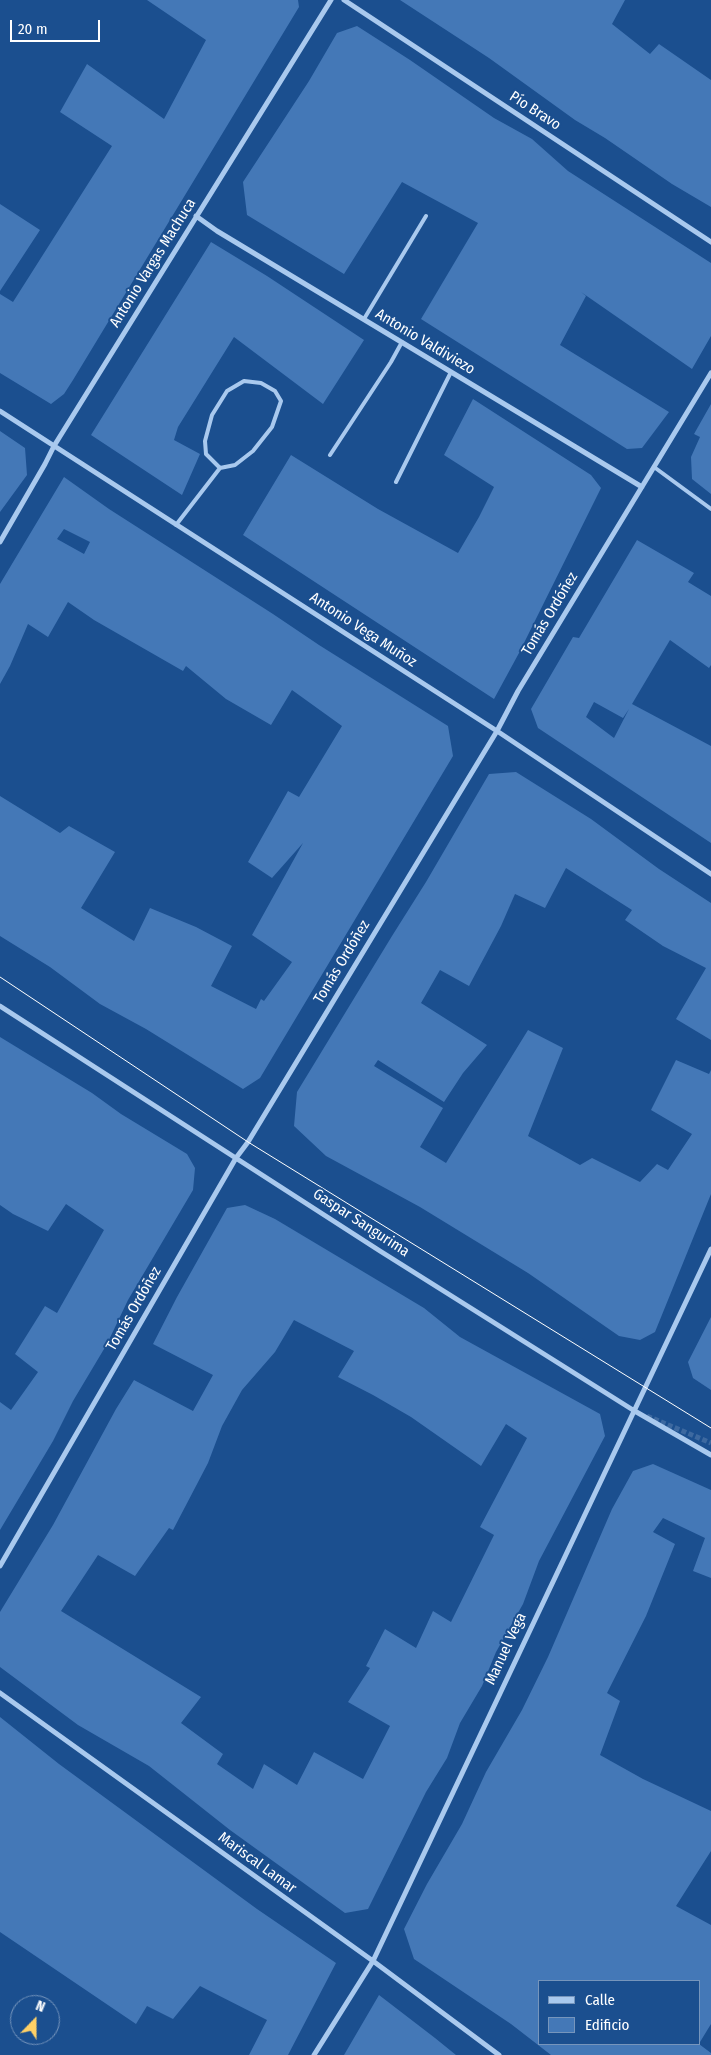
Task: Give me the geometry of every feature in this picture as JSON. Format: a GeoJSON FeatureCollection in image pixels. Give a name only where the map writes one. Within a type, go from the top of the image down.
{"type":"FeatureCollection","features":[{"type":"Feature","properties":{"kind":"street","name":"Antonio Vargas Machuca"},"geometry":{"type":"LineString","coordinates":[[0,542],[54,446],[331,0]]}},
{"type":"Feature","properties":{"kind":"street","name":"Pío Bravo"},"geometry":{"type":"LineString","coordinates":[[344,0],[711,242]]}},
{"type":"Feature","properties":{"kind":"street","name":"Antonio Valdiviezo"},"geometry":{"type":"LineString","coordinates":[[196,216],[642,487]]}},
{"type":"Feature","properties":{"kind":"street","name":"Tomás Ordóñez"},"geometry":{"type":"LineString","coordinates":[[0,1566],[236,1158],[253,1134],[497,731],[518,690],[711,373]]}},
{"type":"Feature","properties":{"kind":"street","name":"Antonio Vega Muñoz"},"geometry":{"type":"LineString","coordinates":[[0,411],[497,731],[711,874]]}},
{"type":"Feature","properties":{"kind":"street","name":"Gaspar Sangurima"},"geometry":{"type":"LineString","coordinates":[[0,1006],[633,1410],[711,1456]]}},
{"type":"Feature","properties":{"kind":"street","name":"Manuel Vega"},"geometry":{"type":"LineString","coordinates":[[314,2055],[373,1962],[633,1410],[646,1388],[711,1249]]}},
{"type":"Feature","properties":{"kind":"street","name":"Mariscal Lamar"},"geometry":{"type":"LineString","coordinates":[[0,1693],[499,2055]]}},
{"type":"Feature","properties":{"kind":"lane"},"geometry":{"type":"LineString","coordinates":[[364,319],[426,216]]}},
{"type":"Feature","properties":{"kind":"lane"},"geometry":{"type":"LineString","coordinates":[[330,455],[402,342]]}},
{"type":"Feature","properties":{"kind":"lane"},"geometry":{"type":"LineString","coordinates":[[396,482],[451,372]]}},
{"type":"Feature","properties":{"kind":"lane"},"geometry":{"type":"LineString","coordinates":[[176,525],[220,468],[235,465],[253,451],[272,427],[281,401],[275,391],[261,383],[244,381],[227,391],[212,415],[205,440],[206,454],[220,468]]}},
{"type":"Feature","properties":{"kind":"lane"},"geometry":{"type":"LineString","coordinates":[[654,467],[711,509]]}},
{"type":"Feature","properties":{"kind":"building"},"geometry":{"type":"Polygon","coordinates":[[[147,0],[298,0],[299,7],[73,380],[64,394],[51,404],[0,373],[0,294],[13,302],[112,146],[60,112],[87,64],[164,119],[206,40],[147,0]]]}},
{"type":"Feature","properties":{"kind":"building"},"geometry":{"type":"Polygon","coordinates":[[[400,0],[625,0],[612,24],[650,54],[659,44],[711,80],[711,207],[672,184],[575,120],[489,58],[400,0]]]}},
{"type":"Feature","properties":{"kind":"building"},"geometry":{"type":"Polygon","coordinates":[[[357,26],[494,118],[532,139],[568,171],[711,263],[711,336],[692,369],[581,292],[586,296],[560,345],[669,412],[642,448],[627,449],[421,319],[478,223],[402,182],[344,274],[247,215],[243,182],[309,81],[337,33],[357,26]]]}},
{"type":"Feature","properties":{"kind":"building"},"geometry":{"type":"Polygon","coordinates":[[[0,204],[40,230],[0,291],[0,204]]]}},
{"type":"Feature","properties":{"kind":"building"},"geometry":{"type":"Polygon","coordinates":[[[211,242],[267,276],[364,340],[323,404],[234,337],[178,427],[174,440],[200,454],[182,495],[91,435],[211,242]]]}},
{"type":"Feature","properties":{"kind":"building"},"geometry":{"type":"Polygon","coordinates":[[[473,399],[591,475],[601,488],[494,699],[243,535],[291,455],[378,509],[458,553],[494,487],[444,455],[473,399]]]}},
{"type":"Feature","properties":{"kind":"building"},"geometry":{"type":"Polygon","coordinates":[[[711,404],[711,494],[692,479],[691,457],[700,437],[694,434],[711,404]]]}},
{"type":"Feature","properties":{"kind":"building"},"geometry":{"type":"Polygon","coordinates":[[[0,431],[25,448],[27,475],[0,512],[0,431]]]}},
{"type":"Feature","properties":{"kind":"building"},"geometry":{"type":"Polygon","coordinates":[[[64,477],[109,509],[448,726],[453,756],[260,1078],[243,1089],[146,1029],[100,1004],[50,967],[0,936],[0,796],[60,833],[69,826],[115,852],[81,908],[134,941],[150,908],[196,927],[232,946],[211,986],[256,1009],[261,999],[264,1001],[292,962],[252,935],[303,843],[272,878],[248,862],[288,791],[299,797],[342,726],[292,690],[271,725],[226,699],[186,666],[183,671],[94,620],[68,602],[48,637],[28,624],[0,684],[0,584],[64,477]],[[64,529],[57,539],[84,554],[90,542],[64,529]]]}},
{"type":"Feature","properties":{"kind":"building"},"geometry":{"type":"Polygon","coordinates":[[[637,540],[694,573],[688,582],[711,596],[711,665],[709,668],[670,640],[632,704],[711,746],[711,843],[538,728],[531,709],[573,637],[579,638],[637,540]],[[594,702],[586,717],[614,738],[629,709],[623,718],[594,702]]]}},
{"type":"Feature","properties":{"kind":"building"},"geometry":{"type":"Polygon","coordinates":[[[516,772],[591,819],[659,869],[711,903],[711,1040],[676,1019],[706,968],[663,946],[625,920],[632,910],[566,868],[545,908],[515,894],[501,926],[469,986],[440,970],[421,1003],[487,1045],[463,1073],[444,1102],[378,1060],[374,1066],[443,1108],[420,1147],[446,1163],[528,1030],[563,1048],[528,1136],[580,1165],[592,1158],[640,1182],[657,1164],[668,1170],[692,1134],[651,1110],[676,1060],[709,1074],[711,1070],[711,1194],[655,1332],[640,1340],[619,1336],[528,1273],[420,1207],[326,1156],[294,1126],[297,1092],[426,882],[489,774],[516,772]]]}},
{"type":"Feature","properties":{"kind":"building"},"geometry":{"type":"Polygon","coordinates":[[[0,1037],[187,1154],[195,1168],[193,1190],[128,1300],[107,1344],[73,1401],[53,1441],[0,1530],[0,1402],[11,1410],[38,1372],[15,1354],[45,1306],[57,1313],[104,1230],[66,1204],[48,1231],[13,1214],[0,1205],[0,1037]]]}},
{"type":"Feature","properties":{"kind":"building"},"geometry":{"type":"Polygon","coordinates":[[[245,1205],[275,1219],[424,1308],[460,1337],[600,1414],[605,1436],[539,1561],[523,1604],[496,1652],[482,1686],[460,1723],[447,1758],[426,1792],[368,1909],[345,1913],[230,1830],[149,1766],[78,1725],[0,1667],[0,1612],[53,1525],[116,1409],[134,1380],[193,1411],[213,1375],[153,1344],[227,1208],[245,1205]],[[294,1320],[275,1352],[242,1390],[222,1426],[208,1463],[173,1530],[169,1528],[135,1576],[98,1555],[61,1611],[201,1697],[181,1723],[223,1754],[217,1764],[253,1789],[264,1764],[297,1785],[314,1752],[363,1779],[390,1726],[348,1702],[370,1668],[366,1666],[385,1629],[416,1648],[433,1611],[451,1622],[494,1535],[480,1527],[527,1438],[506,1424],[481,1466],[411,1417],[338,1377],[354,1351],[294,1320]]]}},
{"type":"Feature","properties":{"kind":"building"},"geometry":{"type":"Polygon","coordinates":[[[711,1317],[711,1390],[693,1378],[688,1362],[711,1317]]]}},
{"type":"Feature","properties":{"kind":"building"},"geometry":{"type":"Polygon","coordinates":[[[653,1464],[711,1490],[711,1578],[693,1571],[705,1538],[663,1518],[653,1532],[675,1544],[646,1616],[607,1693],[620,1701],[600,1755],[643,1779],[711,1811],[711,1851],[676,1906],[711,1925],[711,2024],[701,2040],[701,1980],[538,1980],[538,2045],[511,2024],[414,1959],[404,1929],[427,1884],[462,1824],[486,1772],[522,1710],[548,1657],[612,1509],[633,1471],[653,1464]]]}},
{"type":"Feature","properties":{"kind":"building"},"geometry":{"type":"Polygon","coordinates":[[[0,1717],[59,1764],[257,1909],[336,1963],[288,2055],[249,2055],[267,2020],[200,1986],[173,2019],[147,2006],[136,2024],[0,1932],[0,1717]]]}},
{"type":"Feature","properties":{"kind":"building"},"geometry":{"type":"Polygon","coordinates":[[[379,1995],[435,2038],[456,2055],[344,2055],[379,1995]]]}},
{"type":"Feature","properties":{"kind":"building"},"geometry":{"type":"Polygon","coordinates":[[[538,2045],[700,2045],[711,2053],[711,2055],[551,2055],[538,2045]]]}},
{"type":"Feature","properties":{"kind":"tunnel"},"geometry":{"type":"LineString","coordinates":[[647,1416],[711,1443]]}},
{"type":"Feature","properties":{"kind":"tram line"},"geometry":{"type":"LineString","coordinates":[[0,977],[248,1142],[711,1428]]}}]}
